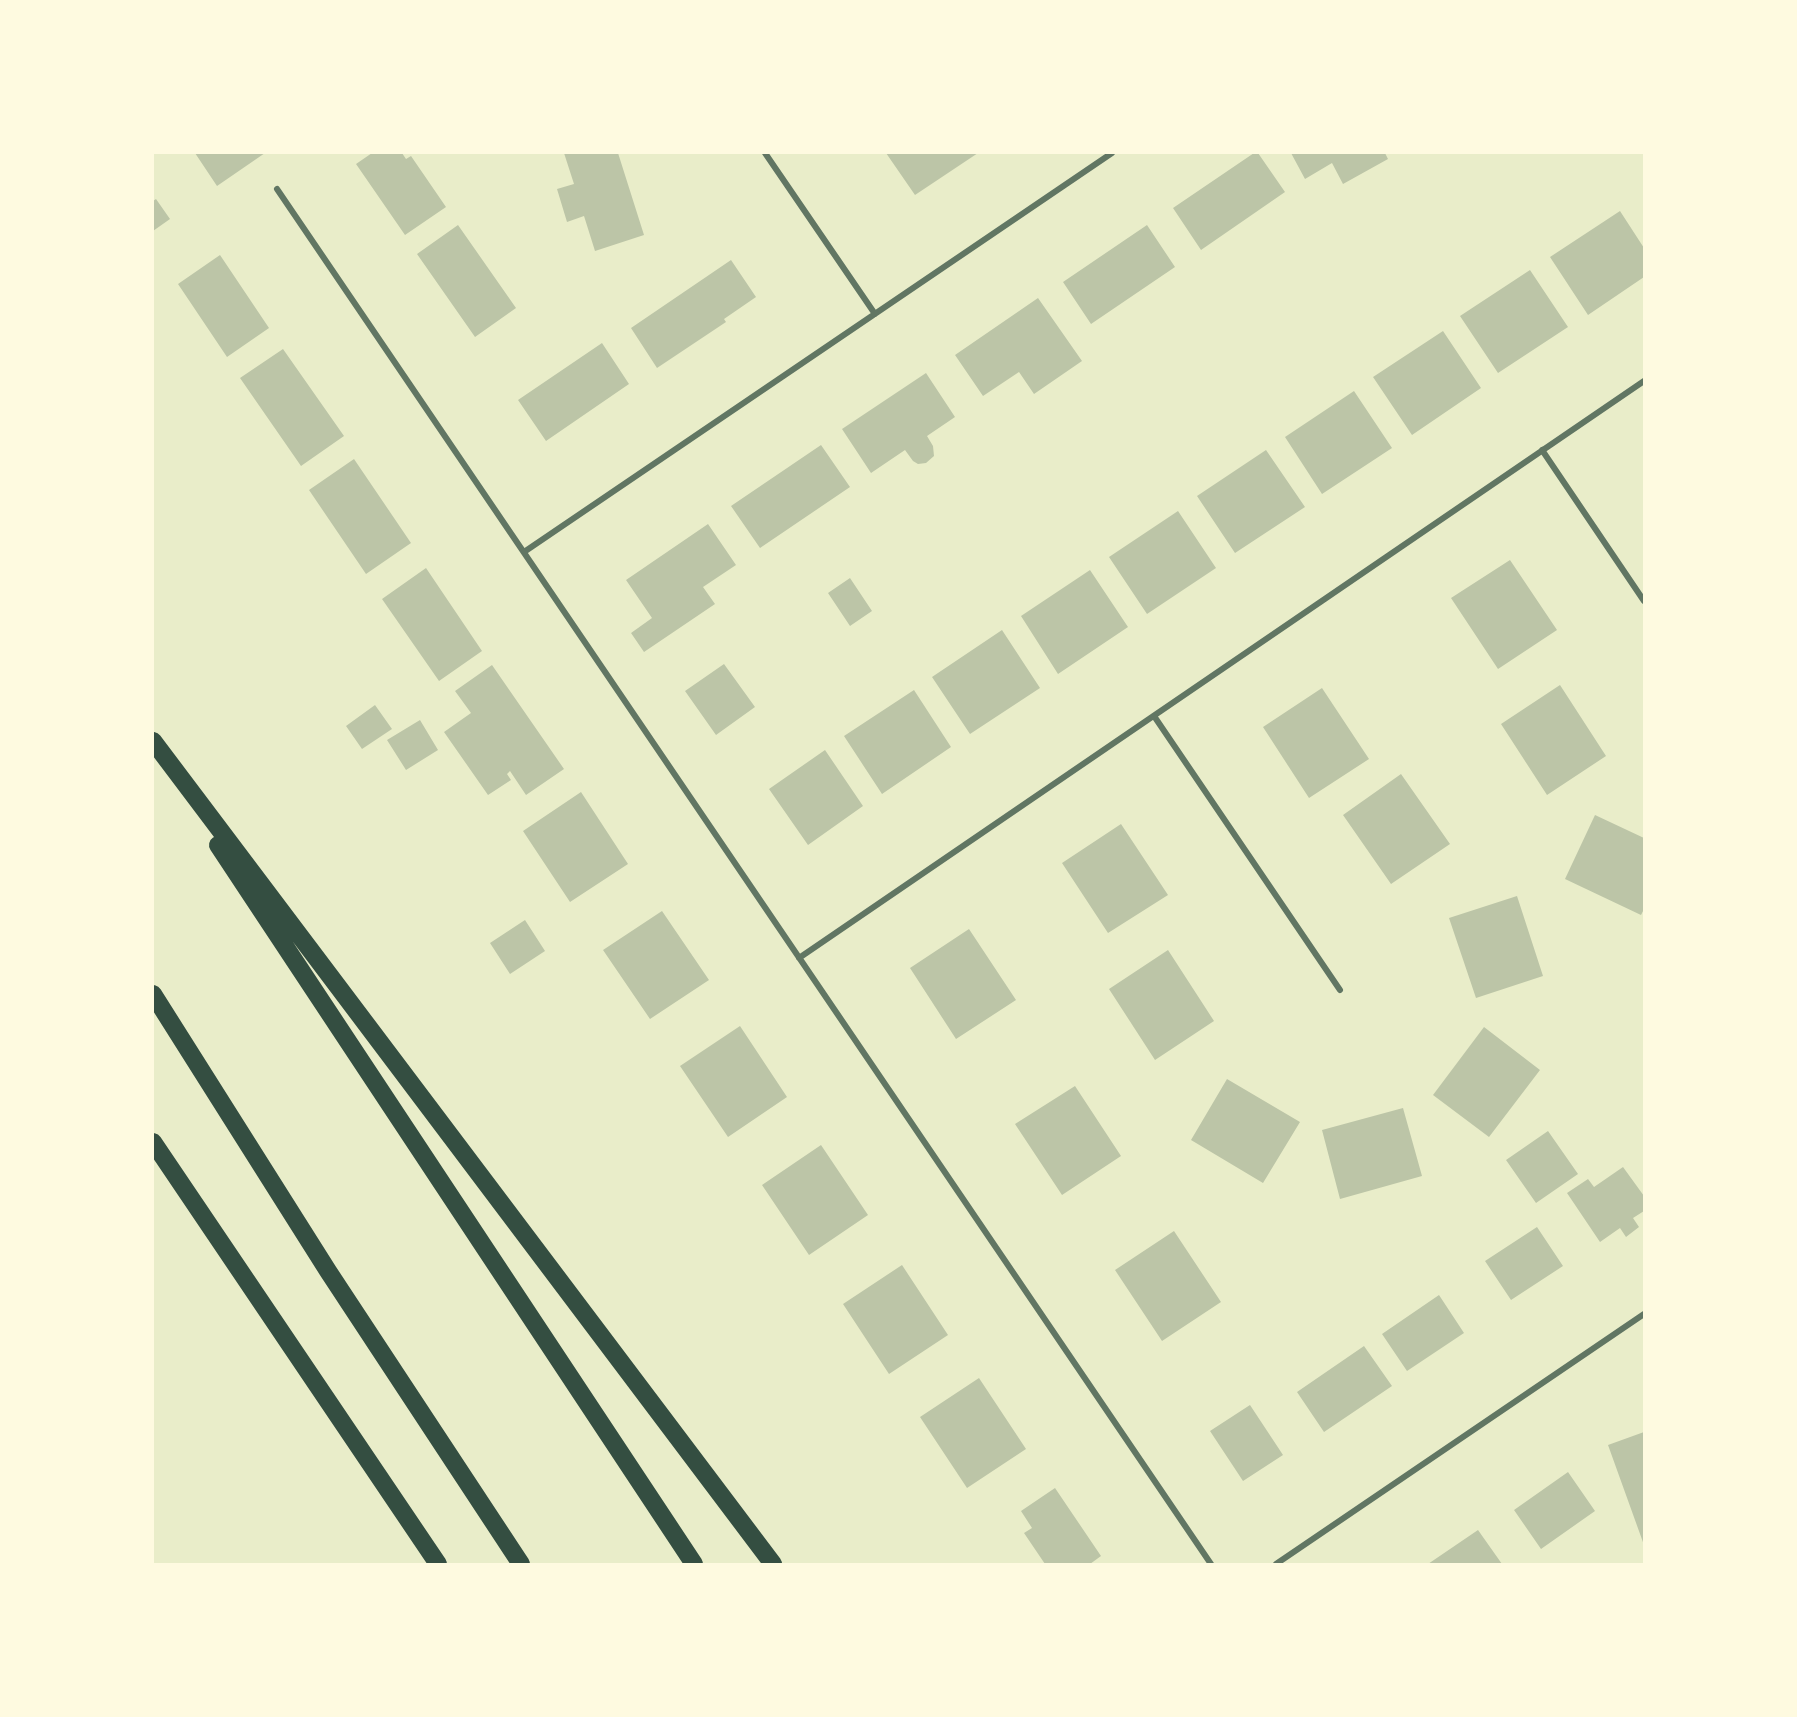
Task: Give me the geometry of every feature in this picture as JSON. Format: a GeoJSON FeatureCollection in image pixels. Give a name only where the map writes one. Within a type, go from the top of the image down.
{"type":"FeatureCollection","features":[{"type":"Feature","properties":{"kind":"highway"},"geometry":{"type":"LineString","coordinates":[[153,741],[773,1564]]}},
{"type":"Feature","properties":{"kind":"highway"},"geometry":{"type":"LineString","coordinates":[[153,748],[694,1564]]}},
{"type":"Feature","properties":{"kind":"highway"},"geometry":{"type":"LineString","coordinates":[[153,994],[328,1271],[521,1564]]}},
{"type":"Feature","properties":{"kind":"highway"},"geometry":{"type":"LineString","coordinates":[[153,1142],[438,1564]]}},
{"type":"Feature","properties":{"kind":"street"},"geometry":{"type":"LineString","coordinates":[[765,153],[875,314]]}},
{"type":"Feature","properties":{"kind":"street"},"geometry":{"type":"LineString","coordinates":[[524,552],[1112,153]]}},
{"type":"Feature","properties":{"kind":"street"},"geometry":{"type":"LineString","coordinates":[[277,189],[1211,1564]]}},
{"type":"Feature","properties":{"kind":"street"},"geometry":{"type":"LineString","coordinates":[[799,958],[1644,381]]}},
{"type":"Feature","properties":{"kind":"street"},"geometry":{"type":"LineString","coordinates":[[1542,450],[1644,601]]}},
{"type":"Feature","properties":{"kind":"street"},"geometry":{"type":"LineString","coordinates":[[1154,716],[1340,990]]}},
{"type":"Feature","properties":{"kind":"street"},"geometry":{"type":"LineString","coordinates":[[1276,1564],[1644,1314]]}},
{"type":"Feature","properties":{"kind":"building"},"geometry":{"type":"Polygon","coordinates":[[[195,153],[265,153],[217,186],[195,153]]]}},
{"type":"Feature","properties":{"kind":"building"},"geometry":{"type":"Polygon","coordinates":[[[372,153],[402,153],[406,159],[411,156],[446,207],[405,235],[356,164],[372,153]]]}},
{"type":"Feature","properties":{"kind":"building"},"geometry":{"type":"Polygon","coordinates":[[[564,153],[618,153],[644,235],[595,251],[584,216],[567,222],[557,189],[574,184],[564,153]]]}},
{"type":"Feature","properties":{"kind":"building"},"geometry":{"type":"Polygon","coordinates":[[[886,153],[978,153],[915,195],[886,153]]]}},
{"type":"Feature","properties":{"kind":"building"},"geometry":{"type":"Polygon","coordinates":[[[1254,153],[1258,153],[1285,192],[1201,250],[1173,208],[1254,153]]]}},
{"type":"Feature","properties":{"kind":"building"},"geometry":{"type":"Polygon","coordinates":[[[1291,153],[1385,153],[1388,159],[1343,184],[1332,163],[1305,179],[1291,153]]]}},
{"type":"Feature","properties":{"kind":"building"},"geometry":{"type":"Polygon","coordinates":[[[156,199],[170,219],[153,231],[153,201],[156,199]]]}},
{"type":"Feature","properties":{"kind":"building"},"geometry":{"type":"Polygon","coordinates":[[[1620,211],[1644,248],[1644,277],[1588,315],[1550,257],[1620,211]]]}},
{"type":"Feature","properties":{"kind":"building"},"geometry":{"type":"Polygon","coordinates":[[[458,225],[516,308],[475,337],[417,254],[458,225]]]}},
{"type":"Feature","properties":{"kind":"building"},"geometry":{"type":"Polygon","coordinates":[[[1147,225],[1175,267],[1091,324],[1063,282],[1147,225]]]}},
{"type":"Feature","properties":{"kind":"building"},"geometry":{"type":"Polygon","coordinates":[[[220,255],[269,328],[227,357],[178,284],[220,255]]]}},
{"type":"Feature","properties":{"kind":"building"},"geometry":{"type":"Polygon","coordinates":[[[731,260],[756,297],[724,319],[726,322],[657,368],[631,328],[731,260]]]}},
{"type":"Feature","properties":{"kind":"building"},"geometry":{"type":"Polygon","coordinates":[[[1530,270],[1568,327],[1498,373],[1460,316],[1530,270]]]}},
{"type":"Feature","properties":{"kind":"building"},"geometry":{"type":"Polygon","coordinates":[[[1038,298],[1082,361],[1034,394],[1019,372],[983,396],[955,355],[1038,298]]]}},
{"type":"Feature","properties":{"kind":"building"},"geometry":{"type":"Polygon","coordinates":[[[1443,331],[1481,388],[1412,435],[1373,377],[1443,331]]]}},
{"type":"Feature","properties":{"kind":"building"},"geometry":{"type":"Polygon","coordinates":[[[602,343],[629,384],[546,441],[518,400],[602,343]]]}},
{"type":"Feature","properties":{"kind":"building"},"geometry":{"type":"Polygon","coordinates":[[[283,349],[344,436],[301,466],[240,378],[283,349]]]}},
{"type":"Feature","properties":{"kind":"building"},"geometry":{"type":"Polygon","coordinates":[[[926,373],[955,417],[927,436],[933,446],[934,456],[926,463],[918,464],[905,450],[871,473],[842,429],[926,373]]]}},
{"type":"Feature","properties":{"kind":"building"},"geometry":{"type":"Polygon","coordinates":[[[1354,391],[1392,448],[1322,494],[1285,437],[1354,391]]]}},
{"type":"Feature","properties":{"kind":"building"},"geometry":{"type":"Polygon","coordinates":[[[821,445],[850,487],[760,548],[731,506],[821,445]]]}},
{"type":"Feature","properties":{"kind":"building"},"geometry":{"type":"Polygon","coordinates":[[[1266,450],[1305,507],[1235,553],[1197,496],[1266,450]]]}},
{"type":"Feature","properties":{"kind":"building"},"geometry":{"type":"Polygon","coordinates":[[[354,459],[411,543],[366,574],[309,490],[354,459]]]}},
{"type":"Feature","properties":{"kind":"building"},"geometry":{"type":"Polygon","coordinates":[[[1178,511],[1216,568],[1147,614],[1109,557],[1178,511]]]}},
{"type":"Feature","properties":{"kind":"building"},"geometry":{"type":"Polygon","coordinates":[[[708,524],[736,565],[703,587],[715,604],[644,652],[631,633],[652,618],[626,580],[708,524]]]}},
{"type":"Feature","properties":{"kind":"building"},"geometry":{"type":"Polygon","coordinates":[[[1510,560],[1557,630],[1498,669],[1451,598],[1510,560]]]}},
{"type":"Feature","properties":{"kind":"building"},"geometry":{"type":"Polygon","coordinates":[[[426,568],[482,651],[439,681],[382,599],[426,568]]]}},
{"type":"Feature","properties":{"kind":"building"},"geometry":{"type":"Polygon","coordinates":[[[1090,570],[1128,627],[1058,674],[1021,616],[1090,570]]]}},
{"type":"Feature","properties":{"kind":"building"},"geometry":{"type":"Polygon","coordinates":[[[850,578],[872,611],[850,626],[828,593],[850,578]]]}},
{"type":"Feature","properties":{"kind":"building"},"geometry":{"type":"Polygon","coordinates":[[[1002,630],[1040,688],[970,734],[932,677],[1002,630]]]}},
{"type":"Feature","properties":{"kind":"building"},"geometry":{"type":"Polygon","coordinates":[[[724,664],[755,707],[716,735],[685,691],[724,664]]]}},
{"type":"Feature","properties":{"kind":"building"},"geometry":{"type":"Polygon","coordinates":[[[492,665],[564,769],[526,795],[510,771],[507,774],[511,780],[488,795],[444,732],[471,713],[455,691],[492,665]]]}},
{"type":"Feature","properties":{"kind":"building"},"geometry":{"type":"Polygon","coordinates":[[[1560,685],[1606,756],[1547,795],[1501,724],[1560,685]]]}},
{"type":"Feature","properties":{"kind":"building"},"geometry":{"type":"Polygon","coordinates":[[[1322,688],[1369,759],[1309,798],[1263,727],[1322,688]]]}},
{"type":"Feature","properties":{"kind":"building"},"geometry":{"type":"Polygon","coordinates":[[[914,690],[951,747],[882,794],[844,736],[914,690]]]}},
{"type":"Feature","properties":{"kind":"building"},"geometry":{"type":"Polygon","coordinates":[[[375,705],[392,729],[362,749],[346,726],[375,705]]]}},
{"type":"Feature","properties":{"kind":"building"},"geometry":{"type":"Polygon","coordinates":[[[420,720],[438,750],[406,770],[387,740],[420,720]]]}},
{"type":"Feature","properties":{"kind":"building"},"geometry":{"type":"Polygon","coordinates":[[[825,750],[863,806],[808,845],[769,789],[825,750]]]}},
{"type":"Feature","properties":{"kind":"building"},"geometry":{"type":"Polygon","coordinates":[[[1401,774],[1450,844],[1391,884],[1343,815],[1401,774]]]}},
{"type":"Feature","properties":{"kind":"building"},"geometry":{"type":"Polygon","coordinates":[[[581,792],[628,864],[570,902],[523,831],[581,792]]]}},
{"type":"Feature","properties":{"kind":"building"},"geometry":{"type":"Polygon","coordinates":[[[1595,815],[1644,838],[1644,909],[1641,915],[1565,879],[1595,815]]]}},
{"type":"Feature","properties":{"kind":"building"},"geometry":{"type":"Polygon","coordinates":[[[1121,824],[1168,895],[1108,933],[1062,863],[1121,824]]]}},
{"type":"Feature","properties":{"kind":"building"},"geometry":{"type":"Polygon","coordinates":[[[1517,896],[1543,976],[1476,998],[1449,918],[1517,896]]]}},
{"type":"Feature","properties":{"kind":"building"},"geometry":{"type":"Polygon","coordinates":[[[662,911],[709,980],[650,1019],[603,950],[662,911]]]}},
{"type":"Feature","properties":{"kind":"building"},"geometry":{"type":"Polygon","coordinates":[[[525,920],[545,951],[510,974],[490,943],[525,920]]]}},
{"type":"Feature","properties":{"kind":"building"},"geometry":{"type":"Polygon","coordinates":[[[969,929],[1016,1000],[956,1039],[910,968],[969,929]]]}},
{"type":"Feature","properties":{"kind":"building"},"geometry":{"type":"Polygon","coordinates":[[[1168,950],[1214,1021],[1155,1060],[1109,989],[1168,950]]]}},
{"type":"Feature","properties":{"kind":"building"},"geometry":{"type":"Polygon","coordinates":[[[740,1026],[787,1097],[728,1137],[680,1066],[740,1026]]]}},
{"type":"Feature","properties":{"kind":"building"},"geometry":{"type":"Polygon","coordinates":[[[1484,1027],[1540,1070],[1489,1137],[1433,1095],[1484,1027]]]}},
{"type":"Feature","properties":{"kind":"building"},"geometry":{"type":"Polygon","coordinates":[[[1227,1079],[1300,1122],[1263,1183],[1191,1140],[1227,1079]]]}},
{"type":"Feature","properties":{"kind":"building"},"geometry":{"type":"Polygon","coordinates":[[[1075,1086],[1121,1156],[1062,1195],[1015,1124],[1075,1086]]]}},
{"type":"Feature","properties":{"kind":"building"},"geometry":{"type":"Polygon","coordinates":[[[1403,1108],[1422,1176],[1340,1199],[1322,1130],[1403,1108]]]}},
{"type":"Feature","properties":{"kind":"building"},"geometry":{"type":"Polygon","coordinates":[[[1548,1131],[1578,1174],[1536,1203],[1506,1160],[1548,1131]]]}},
{"type":"Feature","properties":{"kind":"building"},"geometry":{"type":"Polygon","coordinates":[[[821,1145],[868,1215],[809,1255],[762,1185],[821,1145]]]}},
{"type":"Feature","properties":{"kind":"building"},"geometry":{"type":"Polygon","coordinates":[[[1623,1167],[1644,1196],[1644,1211],[1633,1218],[1639,1227],[1626,1237],[1620,1228],[1600,1242],[1567,1193],[1588,1179],[1594,1187],[1623,1167]]]}},
{"type":"Feature","properties":{"kind":"building"},"geometry":{"type":"Polygon","coordinates":[[[1537,1227],[1563,1266],[1511,1300],[1485,1261],[1537,1227]]]}},
{"type":"Feature","properties":{"kind":"building"},"geometry":{"type":"Polygon","coordinates":[[[1174,1231],[1221,1302],[1162,1341],[1115,1270],[1174,1231]]]}},
{"type":"Feature","properties":{"kind":"building"},"geometry":{"type":"Polygon","coordinates":[[[902,1265],[948,1335],[889,1374],[843,1304],[902,1265]]]}},
{"type":"Feature","properties":{"kind":"building"},"geometry":{"type":"Polygon","coordinates":[[[1439,1295],[1464,1333],[1407,1371],[1382,1334],[1439,1295]]]}},
{"type":"Feature","properties":{"kind":"building"},"geometry":{"type":"Polygon","coordinates":[[[1364,1346],[1392,1386],[1324,1432],[1297,1392],[1364,1346]]]}},
{"type":"Feature","properties":{"kind":"building"},"geometry":{"type":"Polygon","coordinates":[[[979,1378],[1026,1449],[967,1488],[920,1417],[979,1378]]]}},
{"type":"Feature","properties":{"kind":"building"},"geometry":{"type":"Polygon","coordinates":[[[1250,1405],[1283,1455],[1243,1481],[1210,1431],[1250,1405]]]}},
{"type":"Feature","properties":{"kind":"building"},"geometry":{"type":"Polygon","coordinates":[[[1644,1432],[1644,1545],[1608,1445],[1644,1432]]]}},
{"type":"Feature","properties":{"kind":"building"},"geometry":{"type":"Polygon","coordinates":[[[1568,1472],[1595,1511],[1541,1549],[1514,1510],[1568,1472]]]}},
{"type":"Feature","properties":{"kind":"building"},"geometry":{"type":"Polygon","coordinates":[[[1055,1488],[1101,1556],[1090,1564],[1045,1564],[1024,1533],[1032,1528],[1021,1511],[1055,1488]]]}},
{"type":"Feature","properties":{"kind":"building"},"geometry":{"type":"Polygon","coordinates":[[[1478,1530],[1502,1564],[1428,1564],[1478,1530]]]}}]}
